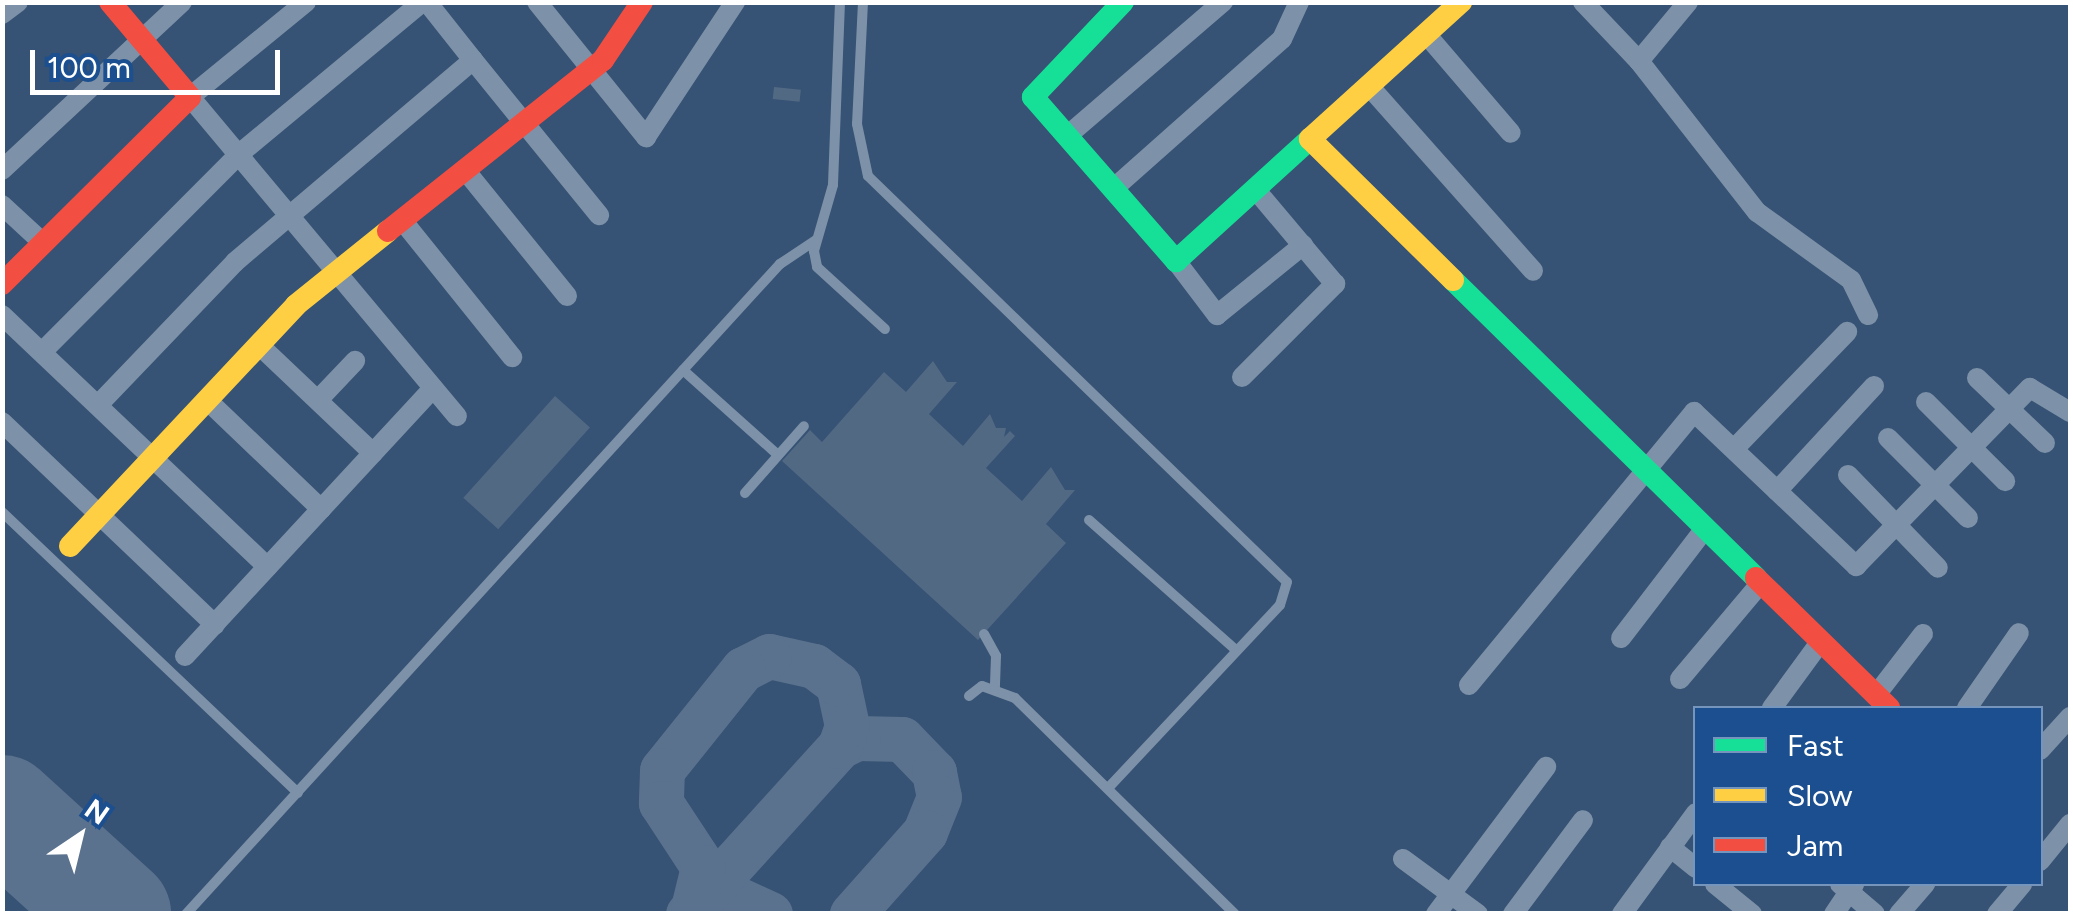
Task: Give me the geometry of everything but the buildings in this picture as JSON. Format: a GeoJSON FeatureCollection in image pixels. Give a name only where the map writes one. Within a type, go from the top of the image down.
{"type":"FeatureCollection","features":[{"type":"Feature","properties":{"kind":"street"},"geometry":{"type":"LineString","coordinates":[[2,14],[18,2]]}},
{"type":"Feature","properties":{"kind":"street"},"geometry":{"type":"LineString","coordinates":[[110,2],[457,416]]}},
{"type":"Feature","properties":{"kind":"street"},"geometry":{"type":"LineString","coordinates":[[2,170],[139,38],[182,2]]}},
{"type":"Feature","properties":{"kind":"street"},"geometry":{"type":"LineString","coordinates":[[2,284],[190,97],[306,2]]}},
{"type":"Feature","properties":{"kind":"street"},"geometry":{"type":"LineString","coordinates":[[42,352],[238,155],[425,2],[599,215]]}},
{"type":"Feature","properties":{"kind":"street"},"geometry":{"type":"LineString","coordinates":[[537,2],[646,136],[734,2]]}},
{"type":"Feature","properties":{"kind":"street"},"geometry":{"type":"LineString","coordinates":[[70,546],[259,345],[337,273],[591,70],[642,2]]}},
{"type":"Feature","properties":{"kind":"street"},"geometry":{"type":"LineString","coordinates":[[1123,2],[1033,98],[1176,261],[1218,315],[1303,245]]}},
{"type":"Feature","properties":{"kind":"street"},"geometry":{"type":"LineString","coordinates":[[1067,136],[1223,2]]}},
{"type":"Feature","properties":{"kind":"street"},"geometry":{"type":"LineString","coordinates":[[1113,189],[1282,39],[1299,2]]}},
{"type":"Feature","properties":{"kind":"street"},"geometry":{"type":"LineString","coordinates":[[1176,261],[1462,2]]}},
{"type":"Feature","properties":{"kind":"street"},"geometry":{"type":"LineString","coordinates":[[1583,2],[1639,61],[1756,212],[1851,280],[1868,314]]}},
{"type":"Feature","properties":{"kind":"street"},"geometry":{"type":"LineString","coordinates":[[1639,61],[1688,2]]}},
{"type":"Feature","properties":{"kind":"street"},"geometry":{"type":"LineString","coordinates":[[1426,34],[1511,133]]}},
{"type":"Feature","properties":{"kind":"street"},"geometry":{"type":"LineString","coordinates":[[98,405],[287,216],[473,60]]}},
{"type":"Feature","properties":{"kind":"street"},"geometry":{"type":"LineString","coordinates":[[1369,86],[1533,271]]}},
{"type":"Feature","properties":{"kind":"street"},"geometry":{"type":"LineString","coordinates":[[1310,139],[1640,471],[1883,702],[1923,634]]}},
{"type":"Feature","properties":{"kind":"street"},"geometry":{"type":"LineString","coordinates":[[465,170],[567,296]]}},
{"type":"Feature","properties":{"kind":"street"},"geometry":{"type":"LineString","coordinates":[[1242,377],[1334,288],[1255,189]]}},
{"type":"Feature","properties":{"kind":"street"},"geometry":{"type":"LineString","coordinates":[[2,205],[42,242]]}},
{"type":"Feature","properties":{"kind":"street"},"geometry":{"type":"LineString","coordinates":[[402,220],[512,357]]}},
{"type":"Feature","properties":{"kind":"street"},"geometry":{"type":"LineString","coordinates":[[2,314],[268,567]]}},
{"type":"Feature","properties":{"kind":"street"},"geometry":{"type":"LineString","coordinates":[[1734,449],[1847,332]]}},
{"type":"Feature","properties":{"kind":"street"},"geometry":{"type":"LineString","coordinates":[[259,345],[373,453]]}},
{"type":"Feature","properties":{"kind":"street"},"geometry":{"type":"LineString","coordinates":[[318,400],[355,362]]}},
{"type":"Feature","properties":{"kind":"street"},"geometry":{"type":"LineString","coordinates":[[1977,378],[2044,443]]}},
{"type":"Feature","properties":{"kind":"street"},"geometry":{"type":"LineString","coordinates":[[1776,491],[1874,386]]}},
{"type":"Feature","properties":{"kind":"street"},"geometry":{"type":"LineString","coordinates":[[1469,685],[1640,471],[1694,412],[1856,566],[2034,386],[2070,412]]}},
{"type":"Feature","properties":{"kind":"street"},"geometry":{"type":"LineString","coordinates":[[186,656],[433,388]]}},
{"type":"Feature","properties":{"kind":"street"},"geometry":{"type":"LineString","coordinates":[[207,400],[321,509]]}},
{"type":"Feature","properties":{"kind":"street"},"geometry":{"type":"LineString","coordinates":[[1926,402],[2005,480]]}},
{"type":"Feature","properties":{"kind":"street"},"geometry":{"type":"LineString","coordinates":[[2,422],[214,625]]}},
{"type":"Feature","properties":{"kind":"street"},"geometry":{"type":"LineString","coordinates":[[1888,438],[1968,518]]}},
{"type":"Feature","properties":{"kind":"street"},"geometry":{"type":"LineString","coordinates":[[1848,475],[1938,568]]}},
{"type":"Feature","properties":{"kind":"street"},"geometry":{"type":"LineString","coordinates":[[1620,638],[1703,530]]}},
{"type":"Feature","properties":{"kind":"street"},"geometry":{"type":"LineString","coordinates":[[1680,679],[1760,584]]}},
{"type":"Feature","properties":{"kind":"street"},"geometry":{"type":"LineString","coordinates":[[1968,706],[2018,633]]}},
{"type":"Feature","properties":{"kind":"street"},"geometry":{"type":"LineString","coordinates":[[1773,706],[1821,642]]}},
{"type":"Feature","properties":{"kind":"street"},"geometry":{"type":"LineString","coordinates":[[2043,747],[2070,716]]}},
{"type":"Feature","properties":{"kind":"street"},"geometry":{"type":"LineString","coordinates":[[1436,914],[1546,767]]}},
{"type":"Feature","properties":{"kind":"street"},"geometry":{"type":"LineString","coordinates":[[1622,914],[1693,816]]}},
{"type":"Feature","properties":{"kind":"street"},"geometry":{"type":"LineString","coordinates":[[1513,914],[1583,820]]}},
{"type":"Feature","properties":{"kind":"street"},"geometry":{"type":"LineString","coordinates":[[2043,857],[2070,824]]}},
{"type":"Feature","properties":{"kind":"street"},"geometry":{"type":"LineString","coordinates":[[1670,847],[1693,866]]}},
{"type":"Feature","properties":{"kind":"street"},"geometry":{"type":"LineString","coordinates":[[1404,859],[1478,914]]}},
{"type":"Feature","properties":{"kind":"street"},"geometry":{"type":"LineString","coordinates":[[1717,886],[1752,914]]}},
{"type":"Feature","properties":{"kind":"street"},"geometry":{"type":"LineString","coordinates":[[1834,914],[1847,886],[1876,914]]}},
{"type":"Feature","properties":{"kind":"street"},"geometry":{"type":"LineString","coordinates":[[1898,914],[1923,886]]}},
{"type":"Feature","properties":{"kind":"street"},"geometry":{"type":"LineString","coordinates":[[1997,914],[2020,886]]}},
{"type":"Feature","properties":{"kind":"lane"},"geometry":{"type":"LineString","coordinates":[[840,2],[835,156],[816,240],[817,267],[885,329]]}},
{"type":"Feature","properties":{"kind":"lane"},"geometry":{"type":"LineString","coordinates":[[863,2],[860,158],[882,192],[1278,568],[1286,594],[1108,788]]}},
{"type":"Feature","properties":{"kind":"lane"},"geometry":{"type":"LineString","coordinates":[[838,54],[860,56]]}},
{"type":"Feature","properties":{"kind":"lane"},"geometry":{"type":"LineString","coordinates":[[835,156],[860,158]]}},
{"type":"Feature","properties":{"kind":"lane"},"geometry":{"type":"LineString","coordinates":[[186,914],[792,252],[816,240]]}},
{"type":"Feature","properties":{"kind":"lane"},"geometry":{"type":"LineString","coordinates":[[683,370],[778,455]]}},
{"type":"Feature","properties":{"kind":"lane"},"geometry":{"type":"LineString","coordinates":[[745,493],[804,426]]}},
{"type":"Feature","properties":{"kind":"lane"},"geometry":{"type":"LineString","coordinates":[[2,512],[298,792]]}},
{"type":"Feature","properties":{"kind":"lane"},"geometry":{"type":"LineString","coordinates":[[1088,520],[1236,650]]}},
{"type":"Feature","properties":{"kind":"lane"},"geometry":{"type":"LineString","coordinates":[[984,634],[996,656],[995,687]]}},
{"type":"Feature","properties":{"kind":"lane"},"geometry":{"type":"LineString","coordinates":[[969,696],[995,687]]}},
{"type":"Feature","properties":{"kind":"lane"},"geometry":{"type":"LineString","coordinates":[[995,687],[1108,788],[1235,914]]}},
{"type":"Feature","properties":{"kind":"taxiway"},"geometry":{"type":"LineString","coordinates":[[688,914],[840,746],[847,726],[838,684],[814,666],[769,656],[743,669],[662,770],[661,803],[703,867],[693,908]]}},
{"type":"Feature","properties":{"kind":"taxiway"},"geometry":{"type":"LineString","coordinates":[[840,746],[857,738],[902,739],[934,772],[939,797],[925,832],[852,914]]}},
{"type":"Feature","properties":{"kind":"taxiway"},"geometry":{"type":"LineString","coordinates":[[693,908],[731,896],[770,914]]}},
{"type":"Feature","properties":{"kind":"runway"},"geometry":{"type":"LineString","coordinates":[[2,811],[115,914]]}},
{"type":"Feature","properties":{"kind":"traffic: fast"},"geometry":{"type":"LineString","coordinates":[[1123,2],[1033,97],[1176,261],[1310,139]]}},
{"type":"Feature","properties":{"kind":"traffic: fast"},"geometry":{"type":"LineString","coordinates":[[1453,280],[1756,578]]}},
{"type":"Feature","properties":{"kind":"traffic: slow"},"geometry":{"type":"LineString","coordinates":[[1453,280],[1310,139],[1461,2]]}},
{"type":"Feature","properties":{"kind":"traffic: slow"},"geometry":{"type":"LineString","coordinates":[[70,546],[296,305],[388,231]]}},
{"type":"Feature","properties":{"kind":"traffic: jam"},"geometry":{"type":"LineString","coordinates":[[2,284],[190,97],[110,2]]}},
{"type":"Feature","properties":{"kind":"traffic: jam"},"geometry":{"type":"LineString","coordinates":[[388,231],[603,60],[642,2]]}},
{"type":"Feature","properties":{"kind":"traffic: jam"},"geometry":{"type":"LineString","coordinates":[[1756,578],[1887,706]]}}]}
